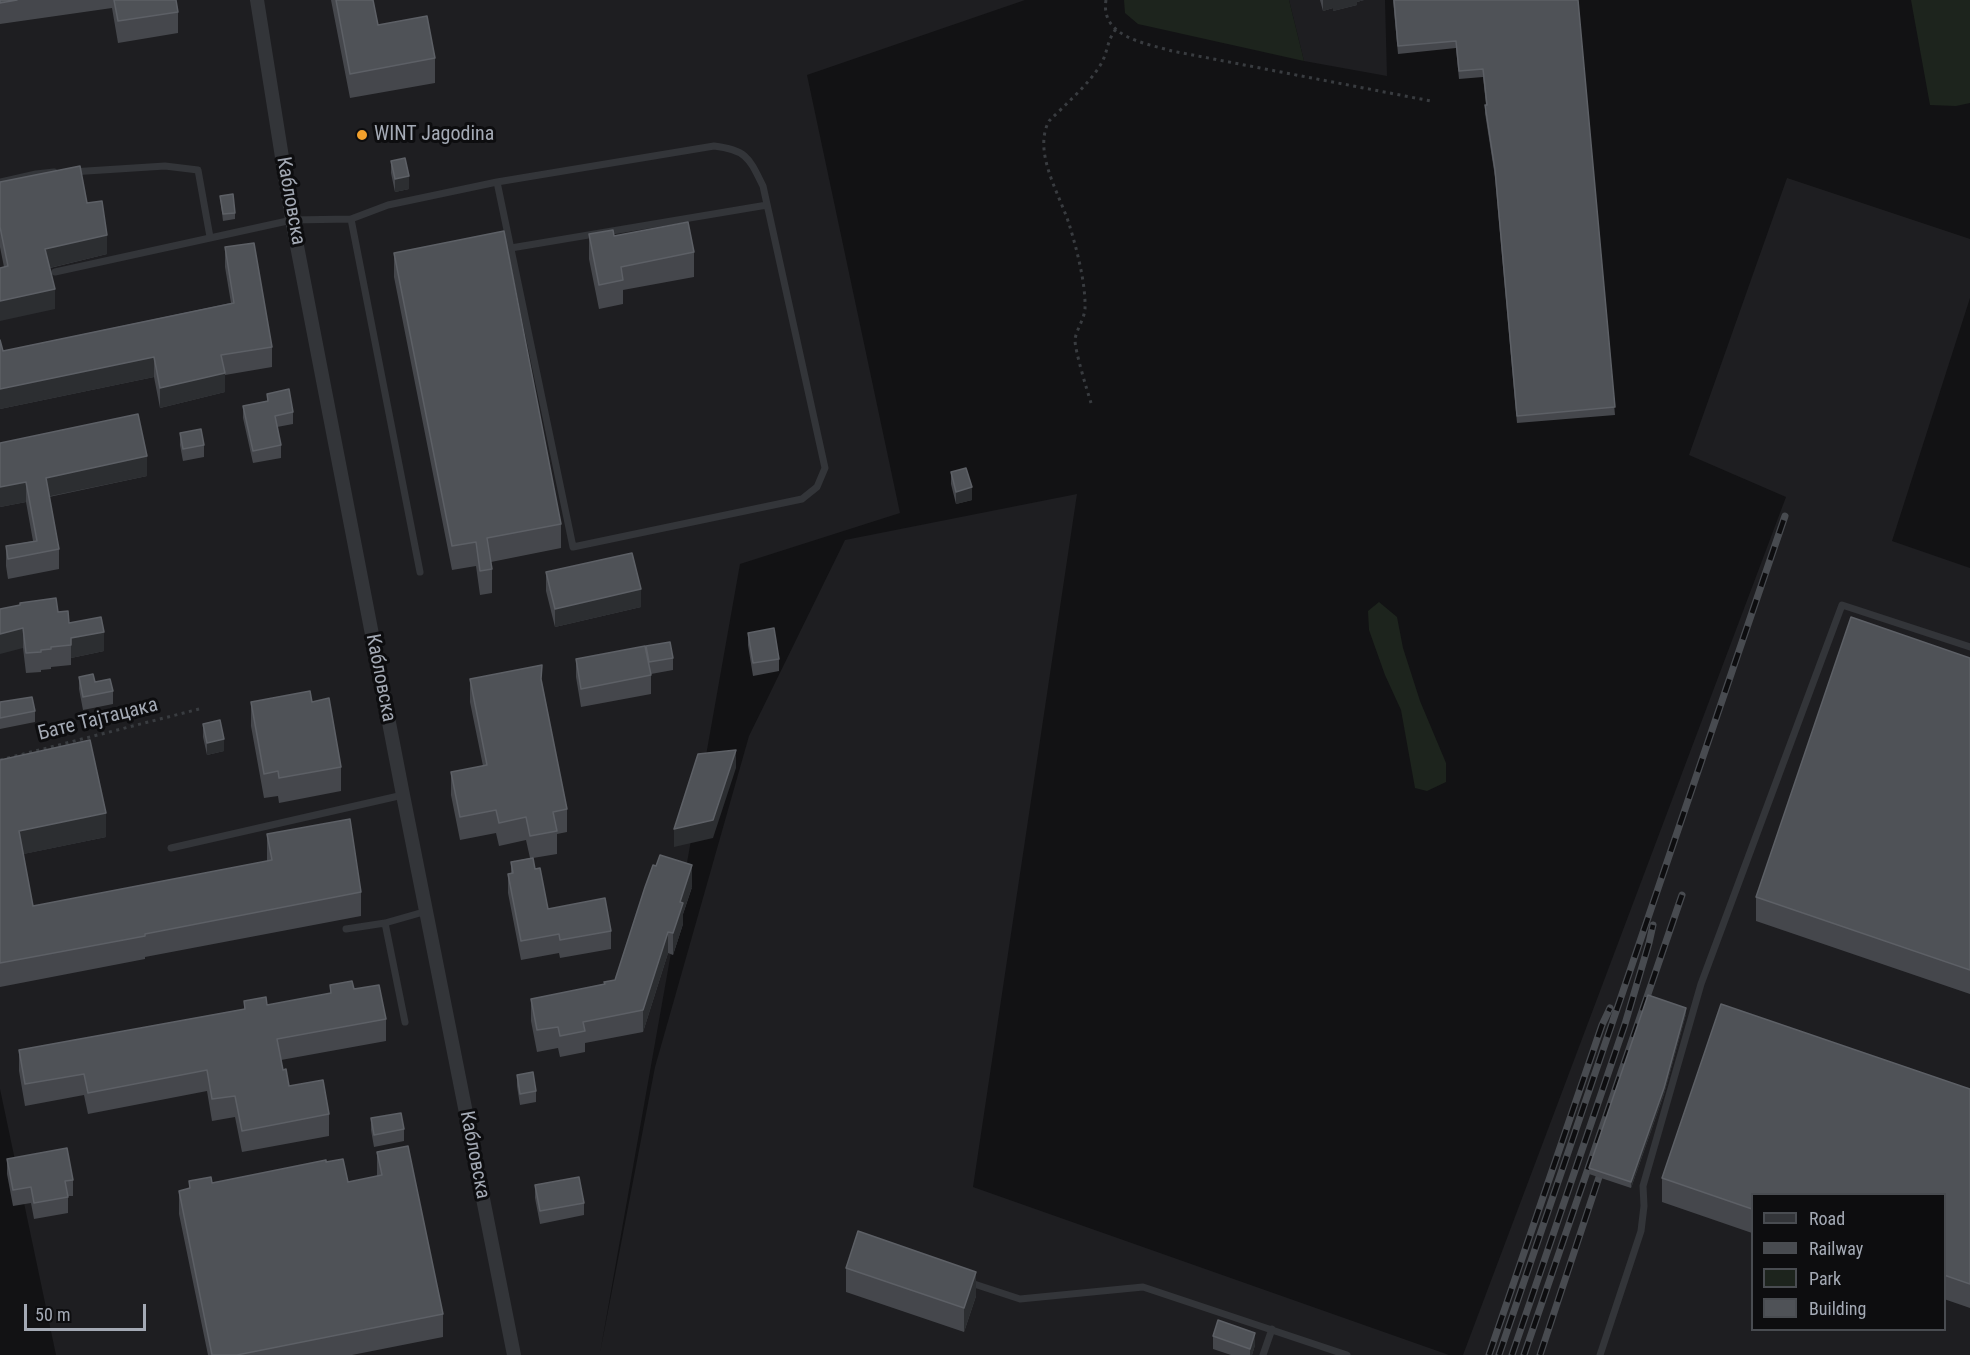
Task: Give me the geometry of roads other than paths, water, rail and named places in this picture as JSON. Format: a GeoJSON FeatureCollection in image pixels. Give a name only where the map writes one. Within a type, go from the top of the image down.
{"type":"FeatureCollection","features":[{"type":"Feature","properties":{"kind":"street","name":"Кабловска"},"geometry":{"type":"LineString","coordinates":[[258,0],[292,220],[402,795],[514,1355]]}},
{"type":"Feature","properties":{"kind":"lane"},"geometry":{"type":"LineString","coordinates":[[55,272],[292,220],[351,219],[388,205],[497,182],[714,146],[733,148],[751,161],[763,186],[825,468],[817,487],[802,499],[573,547],[497,182]]}},
{"type":"Feature","properties":{"kind":"lane"},"geometry":{"type":"LineString","coordinates":[[0,182],[48,173],[165,166],[198,170],[210,237]]}},
{"type":"Feature","properties":{"kind":"lane"},"geometry":{"type":"LineString","coordinates":[[511,248],[767,204]]}},
{"type":"Feature","properties":{"kind":"lane"},"geometry":{"type":"LineString","coordinates":[[351,219],[420,572]]}},
{"type":"Feature","properties":{"kind":"lane"},"geometry":{"type":"LineString","coordinates":[[1600,1355],[1641,1232],[1644,1206],[1643,1186],[1701,984],[1842,605],[1970,647]]}},
{"type":"Feature","properties":{"kind":"lane"},"geometry":{"type":"LineString","coordinates":[[171,848],[402,795]]}},
{"type":"Feature","properties":{"kind":"lane"},"geometry":{"type":"LineString","coordinates":[[346,929],[386,923],[427,911]]}},
{"type":"Feature","properties":{"kind":"lane"},"geometry":{"type":"LineString","coordinates":[[386,923],[405,1022]]}},
{"type":"Feature","properties":{"kind":"lane"},"geometry":{"type":"LineString","coordinates":[[955,1278],[1020,1299],[1143,1287],[1347,1355]]}},
{"type":"Feature","properties":{"kind":"lane"},"geometry":{"type":"LineString","coordinates":[[1263,1355],[1272,1329]]}},
{"type":"Feature","properties":{"kind":"railway"},"geometry":{"type":"LineString","coordinates":[[1499,1355],[1785,516]]}},
{"type":"Feature","properties":{"kind":"railway"},"geometry":{"type":"LineString","coordinates":[[1524,1355],[1682,895]]}},
{"type":"Feature","properties":{"kind":"railway"},"geometry":{"type":"LineString","coordinates":[[1512,1355],[1625,1024],[1653,925]]}},
{"type":"Feature","properties":{"kind":"railway"},"geometry":{"type":"LineString","coordinates":[[1489,1355],[1602,1025],[1610,1008]]}},
{"type":"Feature","properties":{"kind":"railway"},"geometry":{"type":"LineString","coordinates":[[1540,1355],[1604,1162]]}},
{"type":"Feature","properties":{"kind":"place","name":"WINT Jagodina"},"geometry":{"type":"Point","coordinates":[362,135]}}]}
